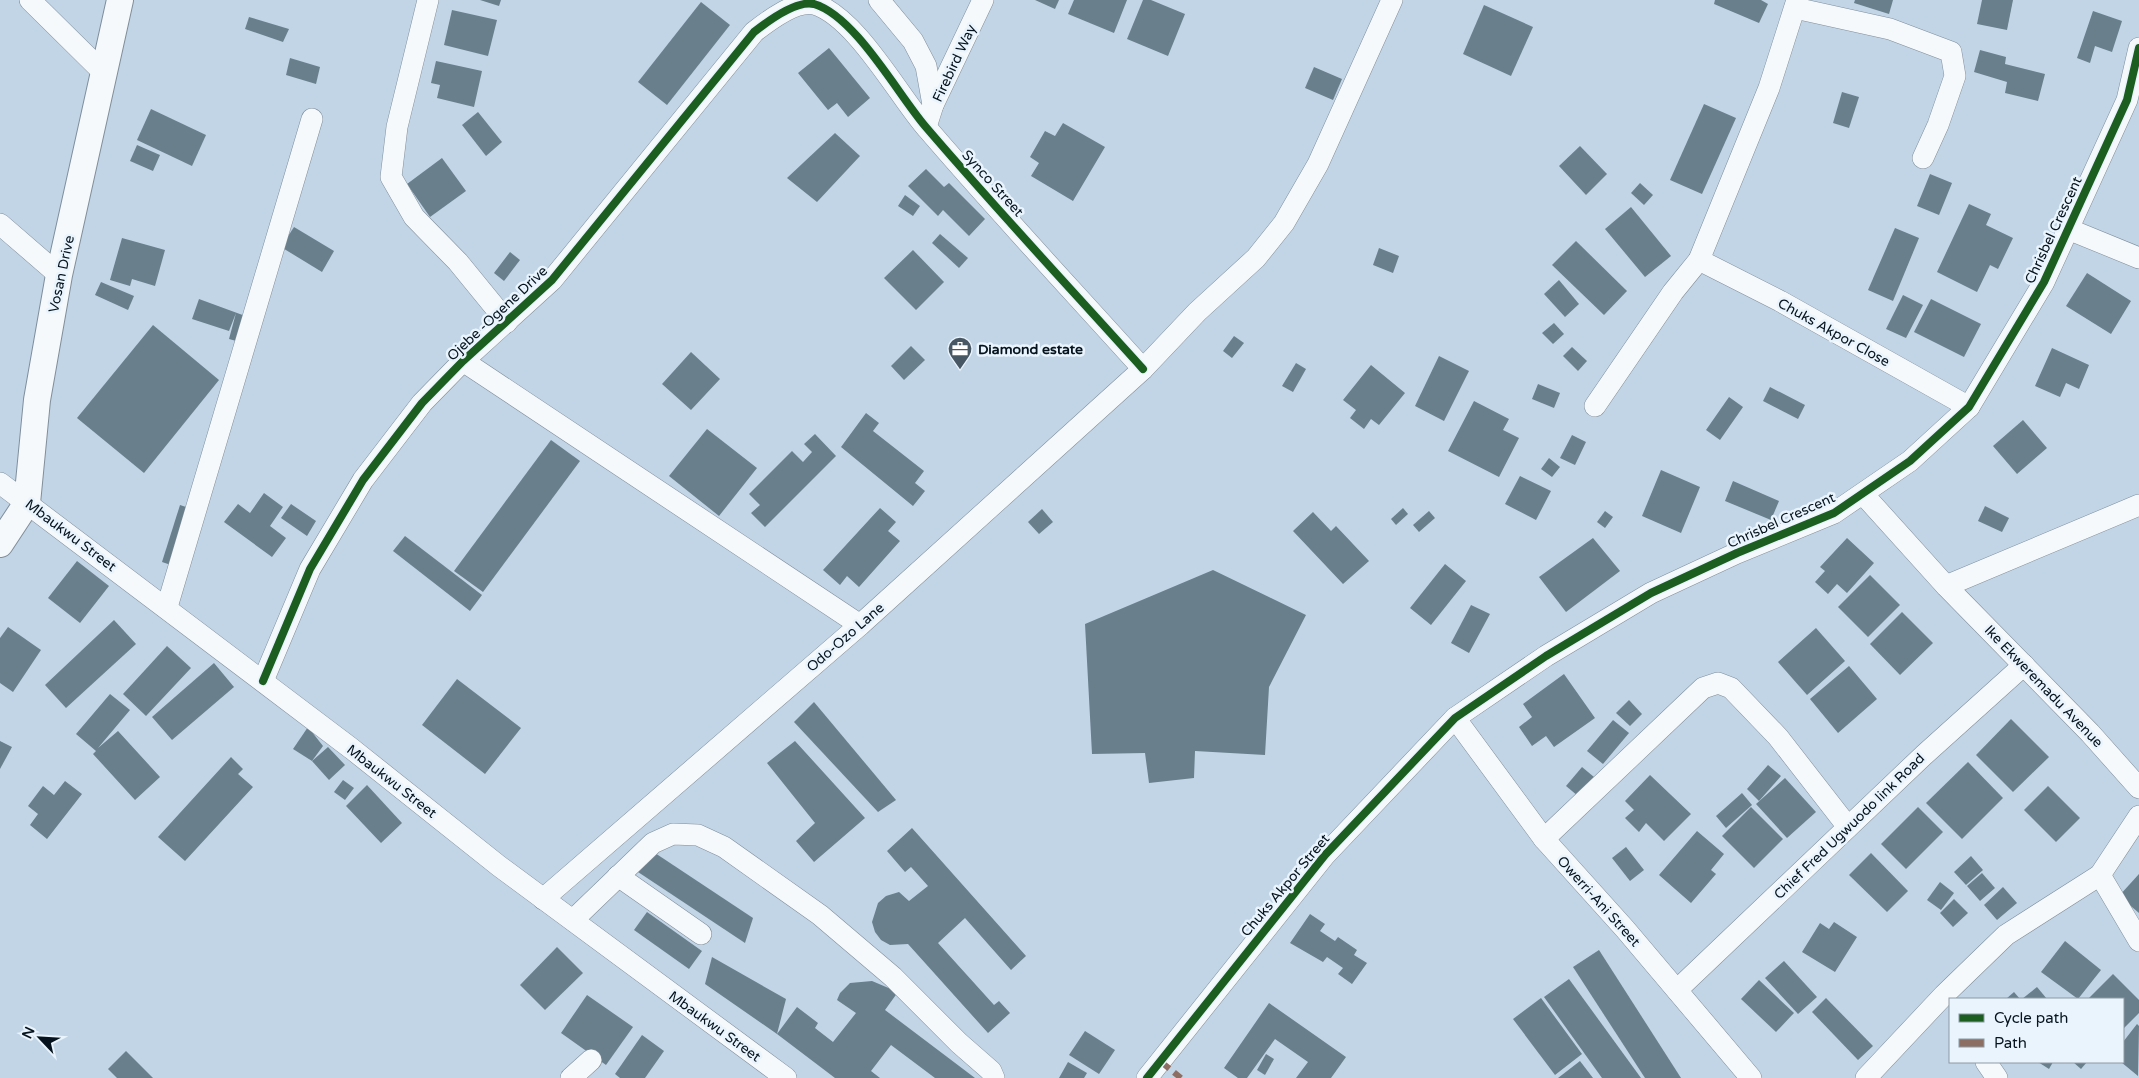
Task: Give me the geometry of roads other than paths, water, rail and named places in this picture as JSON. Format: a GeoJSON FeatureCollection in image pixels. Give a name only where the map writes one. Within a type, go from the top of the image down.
{"type":"FeatureCollection","features":[{"type":"Feature","properties":{"kind":"street"},"geometry":{"type":"LineString","coordinates":[[30,0],[105,74]]}},
{"type":"Feature","properties":{"kind":"street","name":"Vosan Drive"},"geometry":{"type":"LineString","coordinates":[[0,544],[27,502],[37,400],[59,275],[120,0]]}},
{"type":"Feature","properties":{"kind":"street"},"geometry":{"type":"LineString","coordinates":[[428,0],[397,127],[392,176],[414,217],[458,262],[507,322]]}},
{"type":"Feature","properties":{"kind":"street"},"geometry":{"type":"LineString","coordinates":[[879,0],[913,41],[926,66],[933,105]]}},
{"type":"Feature","properties":{"kind":"street","name":"Firebird Way"},"geometry":{"type":"LineString","coordinates":[[926,127],[933,105],[983,0]]}},
{"type":"Feature","properties":{"kind":"street","name":"Odo-Ozo Lane"},"geometry":{"type":"LineString","coordinates":[[543,899],[860,625],[1143,369],[1197,312],[1256,258],[1284,222],[1318,164],[1392,0]]}},
{"type":"Feature","properties":{"kind":"street","name":"Ojebe -Ogene Drive"},"geometry":{"type":"LineString","coordinates":[[263,681],[310,569],[348,502],[422,403],[463,361],[536,296],[570,259],[754,32],[792,7],[813,3],[830,11]]}},
{"type":"Feature","properties":{"kind":"street"},"geometry":{"type":"LineString","coordinates":[[1595,406],[1673,292],[1699,260],[1769,88],[1796,4],[1890,29],[1951,52],[1955,76],[1938,125],[1923,158]]}},
{"type":"Feature","properties":{"kind":"street","name":"Synco Street"},"geometry":{"type":"LineString","coordinates":[[830,11],[857,36],[926,127],[1143,369]]}},
{"type":"Feature","properties":{"kind":"street","name":"Chrisbel Crescent"},"geometry":{"type":"LineString","coordinates":[[1455,718],[1546,656],[1651,593],[1737,553],[1834,513],[1910,461],[1969,407],[2044,282],[2135,86],[2139,48]]}},
{"type":"Feature","properties":{"kind":"street"},"geometry":{"type":"LineString","coordinates":[[167,607],[312,119]]}},
{"type":"Feature","properties":{"kind":"street"},"geometry":{"type":"LineString","coordinates":[[0,224],[59,275]]}},
{"type":"Feature","properties":{"kind":"street"},"geometry":{"type":"LineString","coordinates":[[2068,229],[2139,258]]}},
{"type":"Feature","properties":{"kind":"street","name":"Chuks Akpor Close"},"geometry":{"type":"LineString","coordinates":[[1699,260],[1780,301],[1969,407]]}},
{"type":"Feature","properties":{"kind":"street"},"geometry":{"type":"LineString","coordinates":[[463,361],[860,625]]}},
{"type":"Feature","properties":{"kind":"street","name":"Mbaukwu Street"},"geometry":{"type":"LineString","coordinates":[[0,482],[167,607],[543,899],[786,1078]]}},
{"type":"Feature","properties":{"kind":"street","name":"Ike Ekweremadu Avenue"},"geometry":{"type":"LineString","coordinates":[[1863,494],[1946,586],[2090,733],[2139,788]]}},
{"type":"Feature","properties":{"kind":"street"},"geometry":{"type":"LineString","coordinates":[[1946,586],[2139,505]]}},
{"type":"Feature","properties":{"kind":"street","name":"Chief Fred Ugwuodo link Road"},"geometry":{"type":"LineString","coordinates":[[1677,990],[1848,827],[2024,665]]}},
{"type":"Feature","properties":{"kind":"street"},"geometry":{"type":"LineString","coordinates":[[1544,839],[1703,688],[1718,683],[1731,688],[1778,737],[1848,827]]}},
{"type":"Feature","properties":{"kind":"street","name":"Owerri-Ani Street"},"geometry":{"type":"LineString","coordinates":[[1455,718],[1544,839],[1625,929],[1751,1078]]}},
{"type":"Feature","properties":{"kind":"street","name":"Chuks Akpor Street"},"geometry":{"type":"LineString","coordinates":[[1147,1078],[1325,855],[1455,718]]}},
{"type":"Feature","properties":{"kind":"street"},"geometry":{"type":"LineString","coordinates":[[1866,1078],[1947,1000],[2006,935],[2100,876],[2139,816]]}},
{"type":"Feature","properties":{"kind":"street"},"geometry":{"type":"LineString","coordinates":[[573,920],[653,843],[673,834],[698,835],[724,847],[820,915],[893,977],[924,1010],[991,1071],[994,1078]]}},
{"type":"Feature","properties":{"kind":"street"},"geometry":{"type":"LineString","coordinates":[[618,876],[701,934]]}},
{"type":"Feature","properties":{"kind":"street"},"geometry":{"type":"LineString","coordinates":[[2100,876],[2139,941]]}},
{"type":"Feature","properties":{"kind":"street"},"geometry":{"type":"LineString","coordinates":[[570,1078],[591,1060]]}},
{"type":"Feature","properties":{"kind":"street"},"geometry":{"type":"LineString","coordinates":[[1987,1063],[1998,1078]]}},
{"type":"Feature","properties":{"kind":"place","name":"Diamond estate"},"geometry":{"type":"Point","coordinates":[960,370]}}]}
